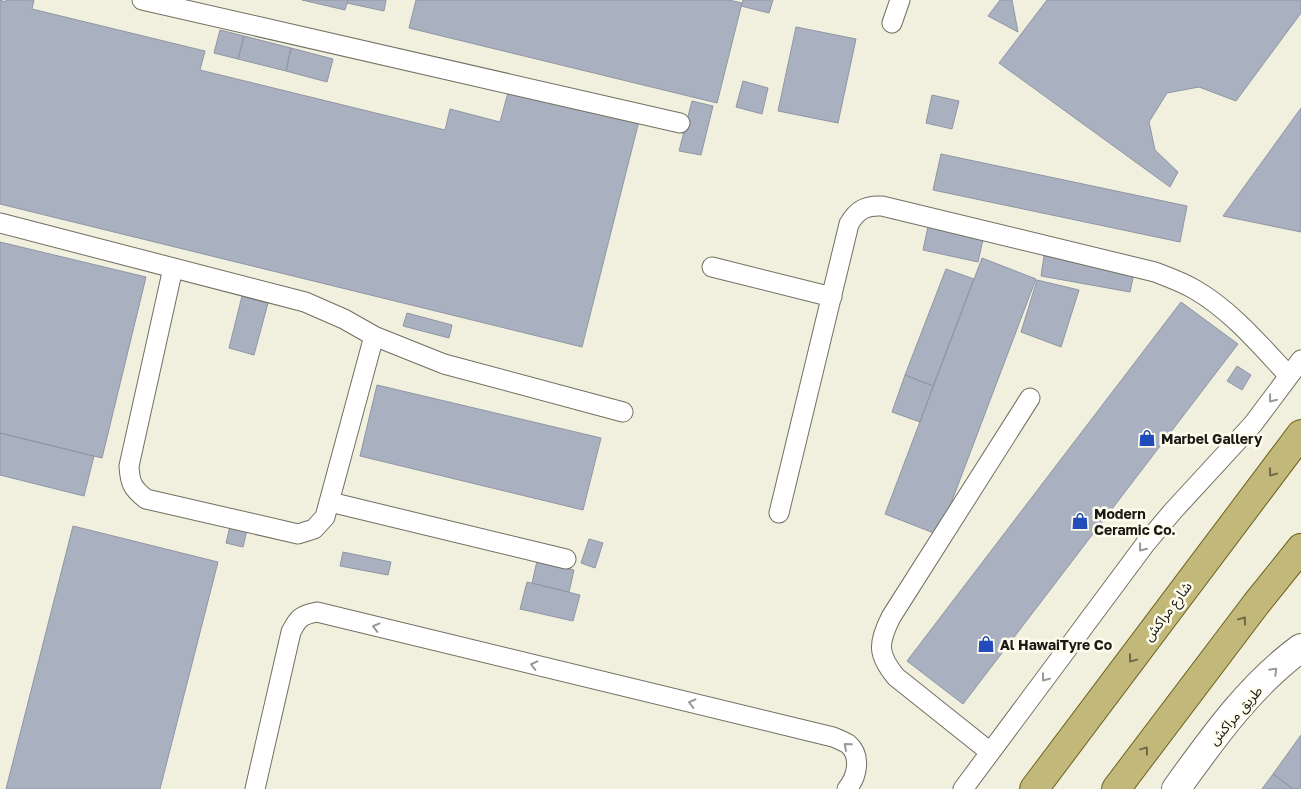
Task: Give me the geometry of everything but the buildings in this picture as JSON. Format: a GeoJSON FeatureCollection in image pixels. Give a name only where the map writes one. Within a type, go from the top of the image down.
{"type":"FeatureCollection","features":[{"type":"Feature","properties":{"kind":"main road","name":"شارع مراكش"},"geometry":{"type":"LineString","coordinates":[[1034,789],[1301,434]]}},
{"type":"Feature","properties":{"kind":"main road"},"geometry":{"type":"LineString","coordinates":[[1116,789],[1250,611],[1301,548]]}},
{"type":"Feature","properties":{"kind":"street","name":"طريق مراكش"},"geometry":{"type":"LineString","coordinates":[[1176,789],[1226,722],[1275,670],[1301,648]]}},
{"type":"Feature","properties":{"kind":"lane"},"geometry":{"type":"LineString","coordinates":[[142,0],[680,123]]}},
{"type":"Feature","properties":{"kind":"lane"},"geometry":{"type":"LineString","coordinates":[[892,23],[900,0]]}},
{"type":"Feature","properties":{"kind":"lane"},"geometry":{"type":"LineString","coordinates":[[779,514],[849,224],[862,208],[871,205],[882,206],[1155,272],[1175,280],[1194,289],[1229,314],[1289,376]]}},
{"type":"Feature","properties":{"kind":"lane"},"geometry":{"type":"LineString","coordinates":[[0,223],[304,302],[344,319],[374,336],[444,364],[623,412]]}},
{"type":"Feature","properties":{"kind":"lane"},"geometry":{"type":"LineString","coordinates":[[712,267],[832,297]]}},
{"type":"Feature","properties":{"kind":"lane"},"geometry":{"type":"LineString","coordinates":[[173,268],[130,466],[130,479],[136,491],[146,499],[298,534],[314,529],[325,517],[330,502],[374,336]]}},
{"type":"Feature","properties":{"kind":"lane"},"geometry":{"type":"LineString","coordinates":[[963,789],[1146,543],[1253,424],[1301,360]]}},
{"type":"Feature","properties":{"kind":"lane"},"geometry":{"type":"LineString","coordinates":[[990,752],[896,677],[885,664],[881,648],[883,632],[891,618],[1030,398]]}},
{"type":"Feature","properties":{"kind":"lane"},"geometry":{"type":"LineString","coordinates":[[330,502],[566,559]]}},
{"type":"Feature","properties":{"kind":"lane"},"geometry":{"type":"LineString","coordinates":[[255,789],[290,632],[297,620],[306,614],[317,612],[833,737],[848,745],[856,754],[857,768],[853,782],[847,789]]}},
{"type":"Feature","properties":{"kind":"place","name":"Marbel Gallery"},"geometry":{"type":"Point","coordinates":[1147,438]}},
{"type":"Feature","properties":{"kind":"place","name":"Modern Ceramic Co."},"geometry":{"type":"Point","coordinates":[1080,521]}},
{"type":"Feature","properties":{"kind":"place","name":"Al HawaiTyre Co"},"geometry":{"type":"Point","coordinates":[986,644]}}]}
